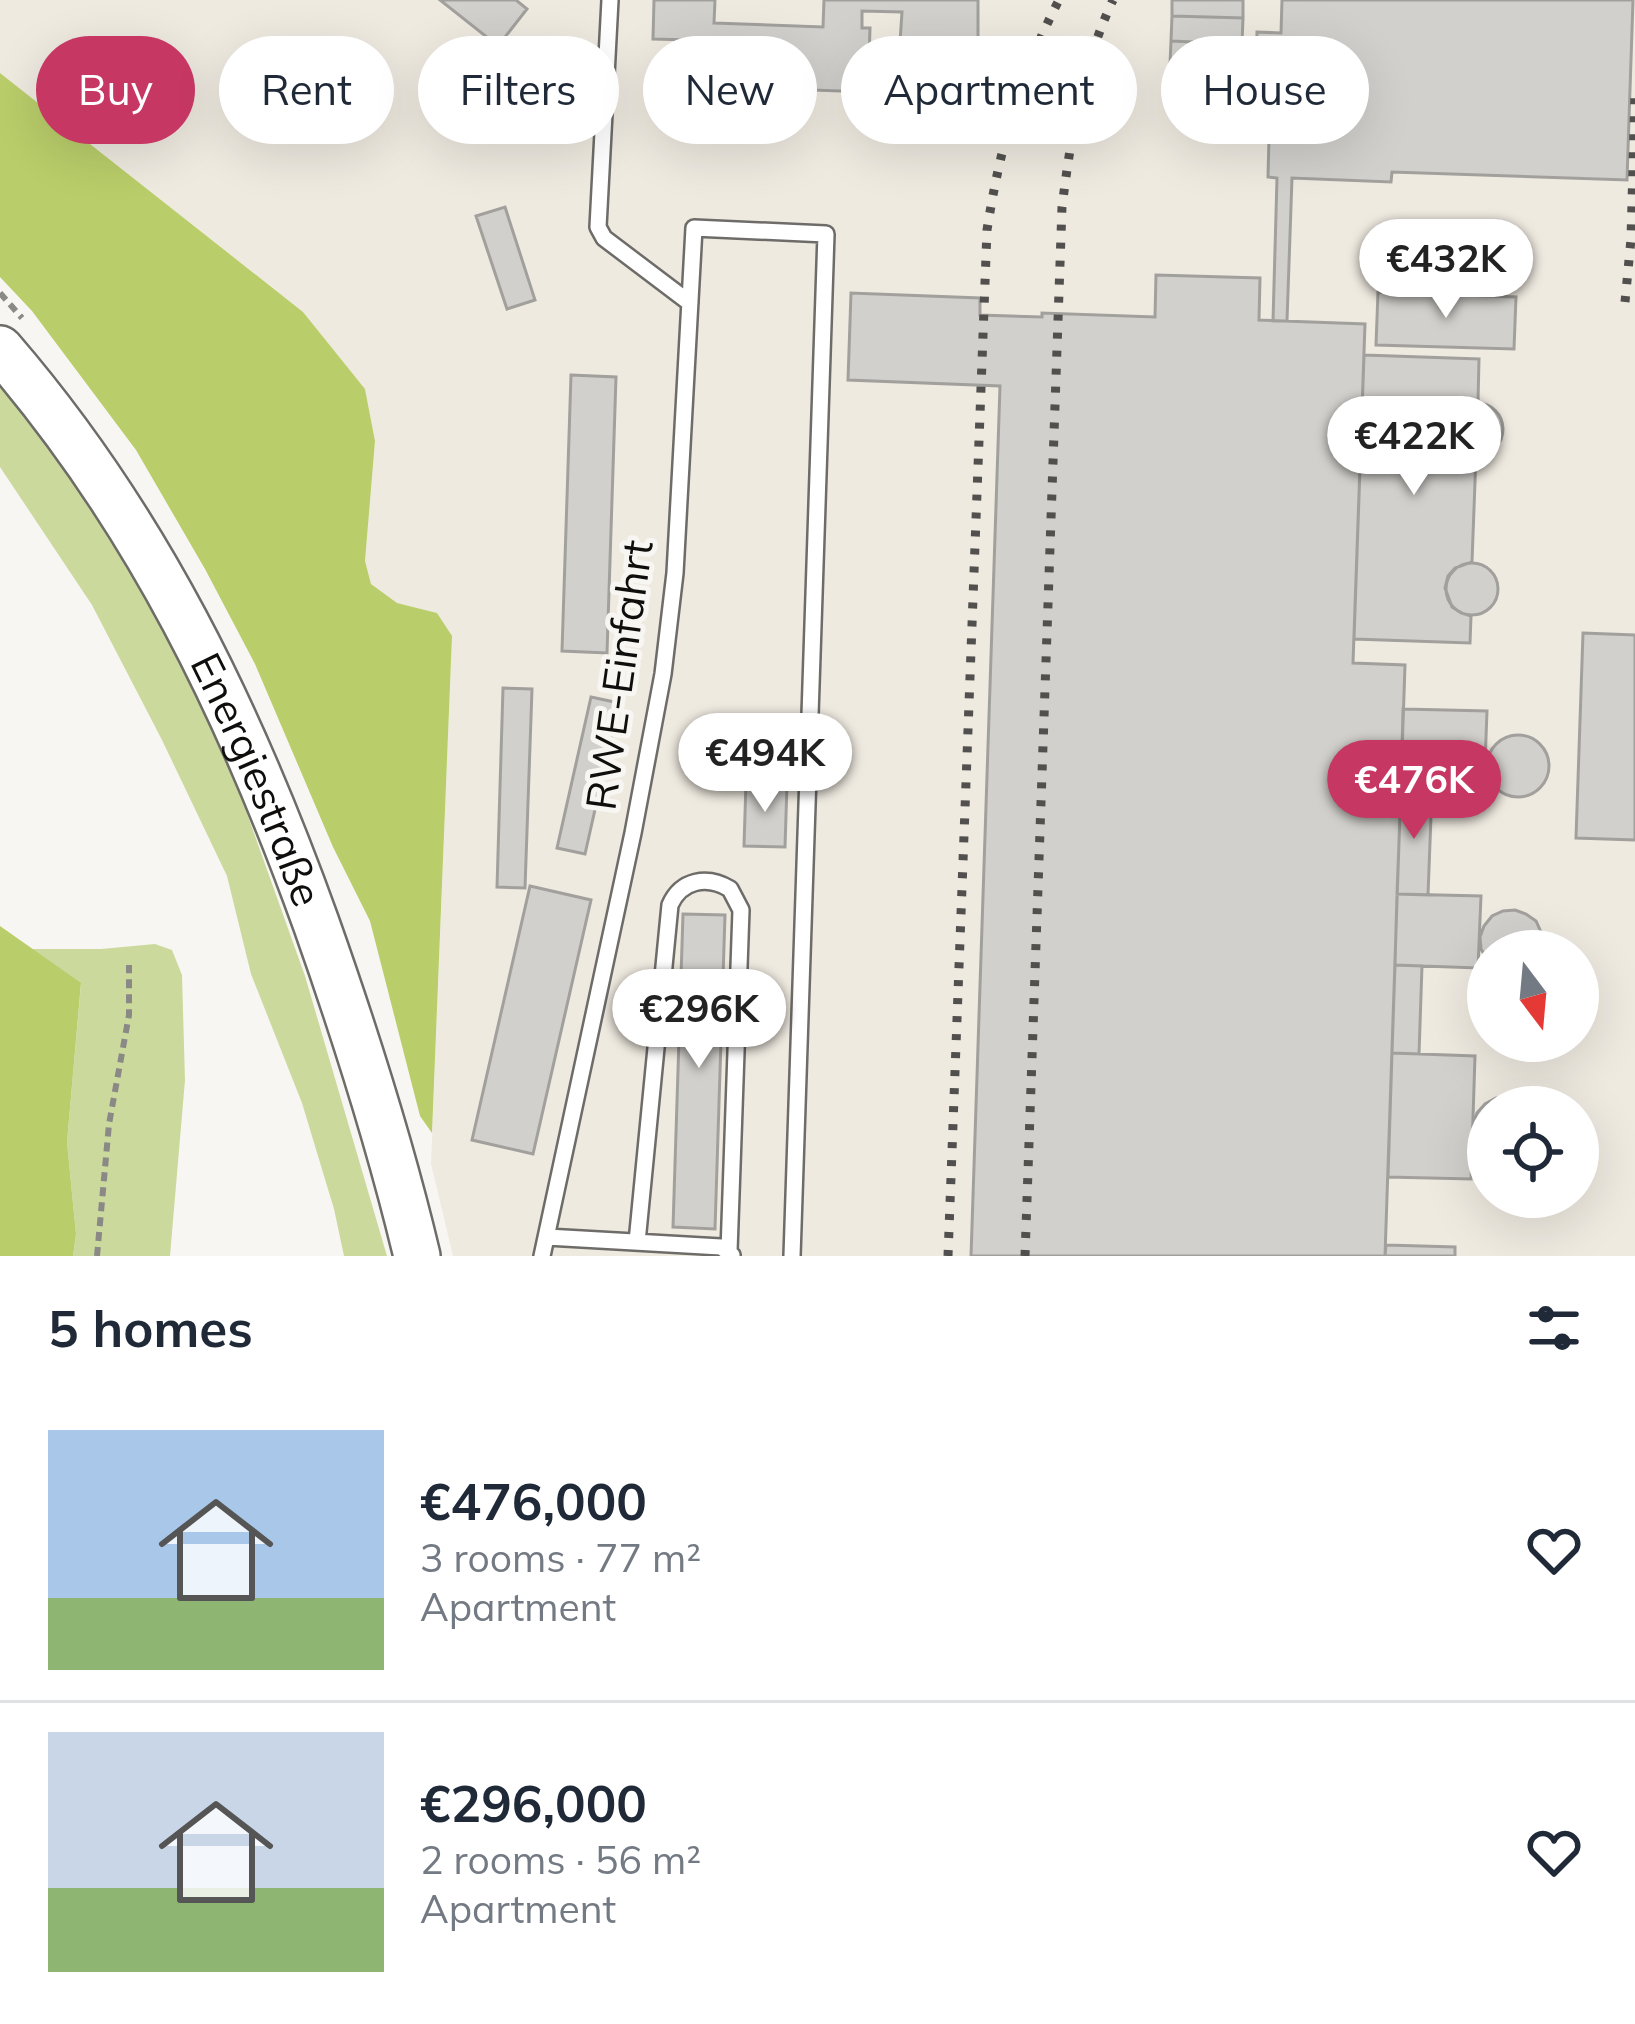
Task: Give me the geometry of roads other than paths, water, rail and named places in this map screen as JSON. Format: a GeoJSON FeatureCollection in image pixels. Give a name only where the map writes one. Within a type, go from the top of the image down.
{"type":"FeatureCollection","features":[{"type":"Feature","properties":{"kind":"main road","name":"Energiestraße"},"geometry":{"type":"LineString","coordinates":[[0,349],[123,512],[219,684],[275,814],[342,995],[396,1172],[416,1256]]}},
{"type":"Feature","properties":{"kind":"lane"},"geometry":{"type":"LineString","coordinates":[[610,0],[598,227],[604,238],[690,303]]}},
{"type":"Feature","properties":{"kind":"lane","name":"RWE-Einfahrt"},"geometry":{"type":"LineString","coordinates":[[542,1256],[664,674],[675,573],[694,228],[826,234],[792,1256]]}},
{"type":"Feature","properties":{"kind":"lane"},"geometry":{"type":"LineString","coordinates":[[637,1242],[670,905],[683,886],[713,882],[730,889],[741,910],[731,1254]]}},
{"type":"Feature","properties":{"kind":"lane"},"geometry":{"type":"LineString","coordinates":[[547,1238],[637,1242],[658,1250],[721,1247],[731,1254]]}},
{"type":"Feature","properties":{"kind":"railway"},"geometry":{"type":"LineString","coordinates":[[948,1256],[987,230],[1013,112],[1059,0]]}},
{"type":"Feature","properties":{"kind":"railway"},"geometry":{"type":"LineString","coordinates":[[1025,1256],[1062,207],[1086,76],[1113,0]]}},
{"type":"Feature","properties":{"kind":"railway"},"geometry":{"type":"LineString","coordinates":[[1625,302],[1635,92]]}}]}
